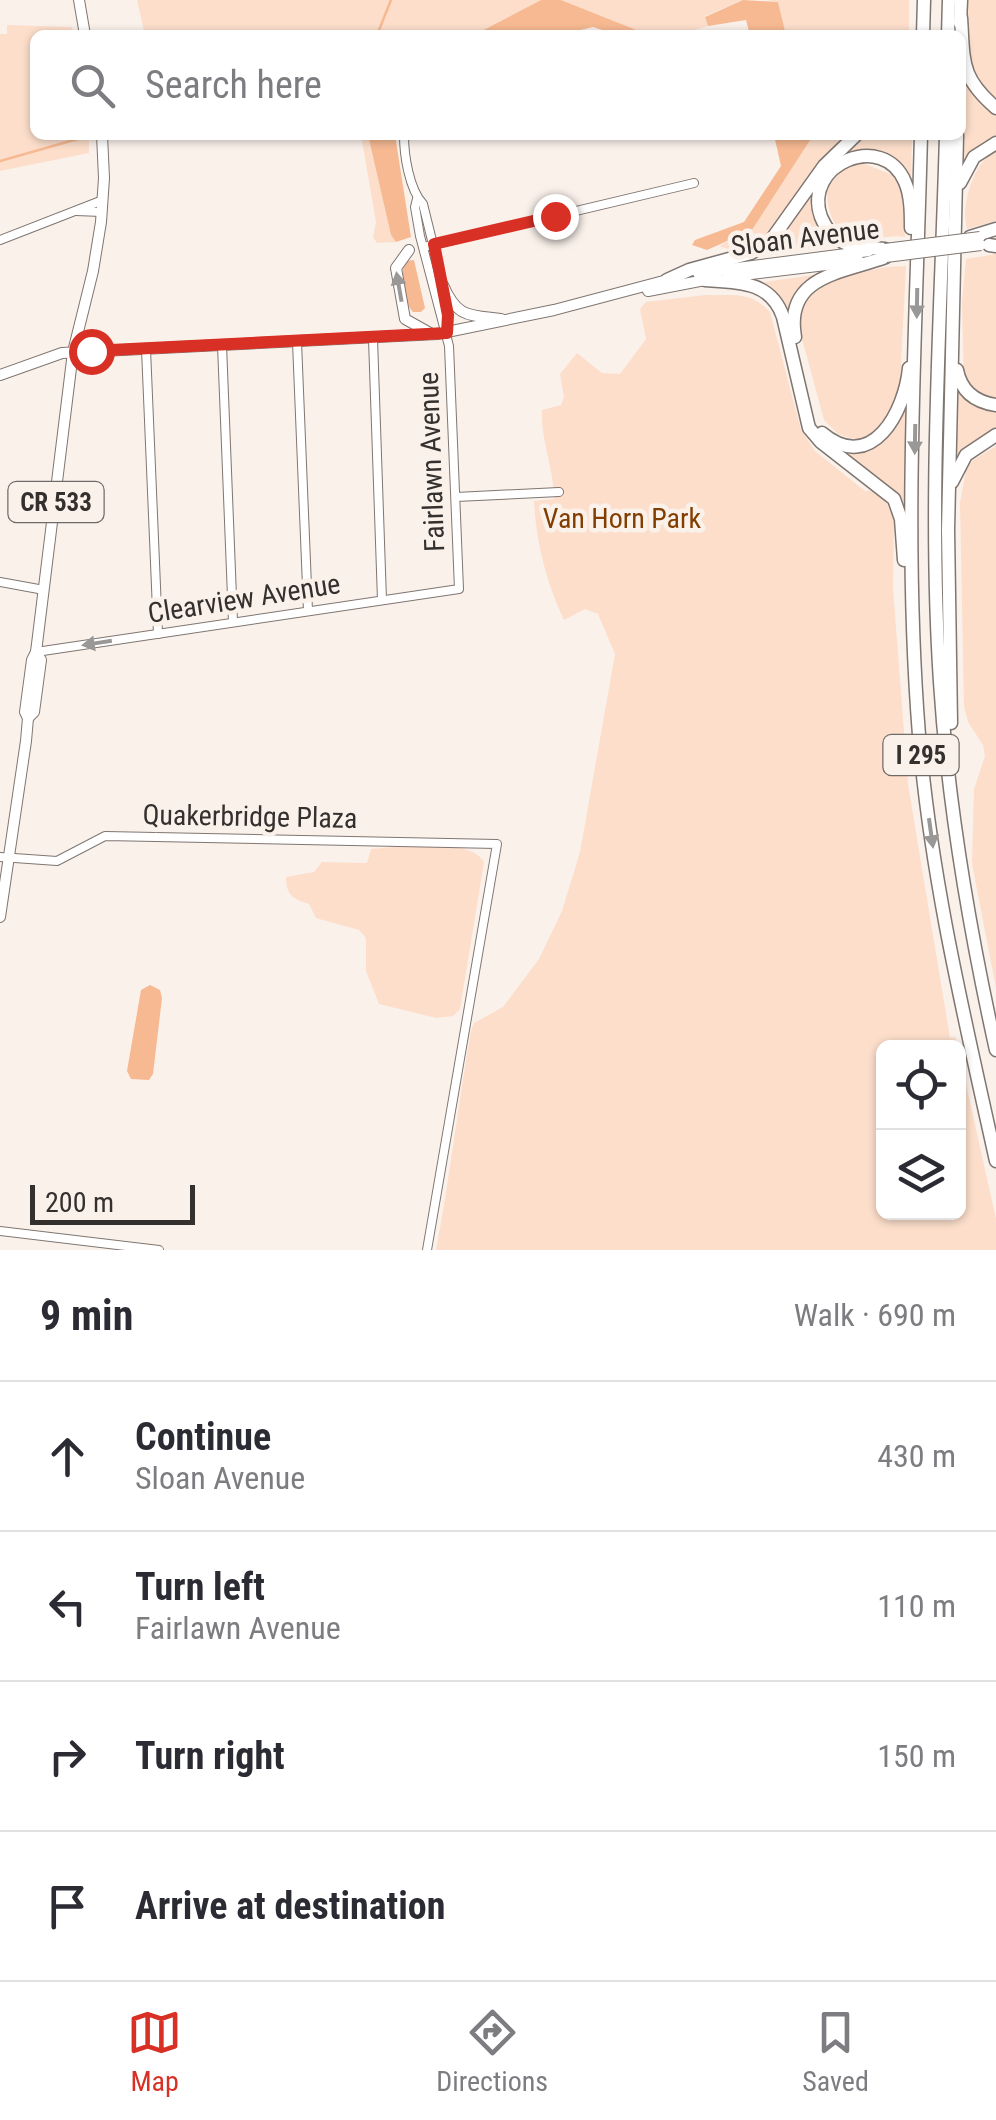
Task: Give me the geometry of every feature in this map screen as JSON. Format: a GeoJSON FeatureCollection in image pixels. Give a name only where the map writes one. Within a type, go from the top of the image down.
{"type":"FeatureCollection","features":[{"type":"Feature","properties":{"kind":"highway"},"geometry":{"type":"LineString","coordinates":[[921,30],[924,0]]}},
{"type":"Feature","properties":{"kind":"highway"},"geometry":{"type":"LineString","coordinates":[[948,30],[949,0]]}},
{"type":"Feature","properties":{"kind":"highway"},"geometry":{"type":"LineString","coordinates":[[961,0],[962,30]]}},
{"type":"Feature","properties":{"kind":"highway"},"geometry":{"type":"LineString","coordinates":[[960,30],[961,18]]}},
{"type":"Feature","properties":{"kind":"highway"},"geometry":{"type":"LineString","coordinates":[[966,73],[974,88],[996,108]]}},
{"type":"Feature","properties":{"kind":"highway"},"geometry":{"type":"LineString","coordinates":[[666,280],[742,256],[768,243],[824,166],[851,140]]}},
{"type":"Feature","properties":{"kind":"highway","name":"I 295"},"geometry":{"type":"LineString","coordinates":[[921,140],[912,618],[920,740],[934,860],[952,960],[996,1161]]}},
{"type":"Feature","properties":{"kind":"highway","name":"I 295"},"geometry":{"type":"LineString","coordinates":[[946,140],[936,560],[947,770],[963,891],[996,1050]]}},
{"type":"Feature","properties":{"kind":"highway"},"geometry":{"type":"LineString","coordinates":[[947,770],[951,739],[949,489],[958,140]]}},
{"type":"Feature","properties":{"kind":"highway"},"geometry":{"type":"LineString","coordinates":[[957,190],[974,156],[996,143]]}},
{"type":"Feature","properties":{"kind":"highway"},"geometry":{"type":"LineString","coordinates":[[886,253],[844,242],[822,218],[820,187],[830,171],[846,159],[876,157],[902,176],[909,197],[918,264]]}},
{"type":"Feature","properties":{"kind":"highway"},"geometry":{"type":"LineString","coordinates":[[960,240],[989,239]]}},
{"type":"Feature","properties":{"kind":"highway"},"geometry":{"type":"LineString","coordinates":[[886,253],[824,277],[804,292],[796,305],[794,331],[813,416],[822,434],[838,444],[856,446],[867,444],[884,432],[901,404],[917,342]]}},
{"type":"Feature","properties":{"kind":"highway"},"geometry":{"type":"LineString","coordinates":[[705,280],[755,286],[778,304],[810,431],[885,490],[897,504],[912,618]]}},
{"type":"Feature","properties":{"kind":"highway"},"geometry":{"type":"LineString","coordinates":[[954,325],[960,382],[973,398],[996,404]]}},
{"type":"Feature","properties":{"kind":"highway"},"geometry":{"type":"LineString","coordinates":[[949,489],[964,458],[996,435]]}},
{"type":"Feature","properties":{"kind":"main road"},"geometry":{"type":"LineString","coordinates":[[79,0],[84,30]]}},
{"type":"Feature","properties":{"kind":"main road","name":"CR 533"},"geometry":{"type":"LineString","coordinates":[[0,918],[73,352],[93,271],[102,206],[102,140]]}},
{"type":"Feature","properties":{"kind":"main road","name":"Sloan Avenue"},"geometry":{"type":"LineString","coordinates":[[622,294],[666,280],[989,239]]}},
{"type":"Feature","properties":{"kind":"main road","name":"Sloan Avenue"},"geometry":{"type":"LineString","coordinates":[[0,375],[38,359],[73,352],[434,335],[622,294],[960,240]]}},
{"type":"Feature","properties":{"kind":"main road"},"geometry":{"type":"LineString","coordinates":[[409,250],[398,260],[396,271],[403,314],[410,324],[434,335]]}},
{"type":"Feature","properties":{"kind":"main road"},"geometry":{"type":"LineString","coordinates":[[443,285],[461,312],[509,320]]}},
{"type":"Feature","properties":{"kind":"street","name":"Fairlawn Avenue"},"geometry":{"type":"LineString","coordinates":[[405,140],[417,199],[415,207],[443,285],[448,315],[459,589]]}},
{"type":"Feature","properties":{"kind":"street"},"geometry":{"type":"LineString","coordinates":[[429,246],[694,183]]}},
{"type":"Feature","properties":{"kind":"street"},"geometry":{"type":"LineString","coordinates":[[0,240],[76,210],[102,206]]}},
{"type":"Feature","properties":{"kind":"street","name":"Fairlawn Avenue"},"geometry":{"type":"LineString","coordinates":[[429,246],[447,333]]}},
{"type":"Feature","properties":{"kind":"street"},"geometry":{"type":"LineString","coordinates":[[373,339],[382,600]]}},
{"type":"Feature","properties":{"kind":"street"},"geometry":{"type":"LineString","coordinates":[[297,342],[308,611]]}},
{"type":"Feature","properties":{"kind":"street"},"geometry":{"type":"LineString","coordinates":[[222,345],[233,622]]}},
{"type":"Feature","properties":{"kind":"street"},"geometry":{"type":"LineString","coordinates":[[146,349],[158,634]]}},
{"type":"Feature","properties":{"kind":"street"},"geometry":{"type":"LineString","coordinates":[[456,497],[559,492]]}},
{"type":"Feature","properties":{"kind":"street"},"geometry":{"type":"LineString","coordinates":[[0,582],[44,590]]}},
{"type":"Feature","properties":{"kind":"street","name":"Clearview Avenue"},"geometry":{"type":"LineString","coordinates":[[36,652],[459,589]]}},
{"type":"Feature","properties":{"kind":"street","name":"Quakerbridge Plaza"},"geometry":{"type":"LineString","coordinates":[[5,857],[57,861],[106,836],[497,844],[427,1250]]}},
{"type":"Feature","properties":{"kind":"street"},"geometry":{"type":"LineString","coordinates":[[0,1231],[158,1250]]}},
{"type":"Feature","properties":{"kind":"green space"},"geometry":{"type":"Polygon","coordinates":[[[137,0],[541,0],[484,30],[144,30],[137,0]]]}},
{"type":"Feature","properties":{"kind":"green space"},"geometry":{"type":"Polygon","coordinates":[[[561,0],[743,0],[705,16],[708,26],[694,30],[636,30],[561,0]]]}},
{"type":"Feature","properties":{"kind":"green space"},"geometry":{"type":"Polygon","coordinates":[[[766,0],[909,0],[909,30],[785,30],[778,2],[766,0]]]}},
{"type":"Feature","properties":{"kind":"green space"},"geometry":{"type":"Polygon","coordinates":[[[968,0],[996,0],[996,98],[969,73],[968,0]]]}},
{"type":"Feature","properties":{"kind":"green space"},"geometry":{"type":"Polygon","coordinates":[[[7,25],[72,27],[72,30],[30,30],[30,140],[89,140],[89,153],[0,171],[0,34],[7,34],[7,25]]]}},
{"type":"Feature","properties":{"kind":"green space"},"geometry":{"type":"Polygon","coordinates":[[[966,81],[996,112],[996,140],[984,141],[961,166],[961,140],[966,140],[966,81]]]}},
{"type":"Feature","properties":{"kind":"green space"},"geometry":{"type":"Polygon","coordinates":[[[362,140],[369,140],[391,235],[396,242],[377,243],[373,237],[376,222],[362,140]]]}},
{"type":"Feature","properties":{"kind":"green space"},"geometry":{"type":"Polygon","coordinates":[[[809,140],[841,140],[811,172],[768,237],[741,253],[719,246],[752,230],[809,140]]]}},
{"type":"Feature","properties":{"kind":"green space"},"geometry":{"type":"Polygon","coordinates":[[[860,140],[912,140],[911,184],[904,171],[882,151],[843,153],[860,140]]]}},
{"type":"Feature","properties":{"kind":"green space"},"geometry":{"type":"Polygon","coordinates":[[[996,149],[996,221],[967,229],[965,208],[970,186],[981,164],[996,149]]]}},
{"type":"Feature","properties":{"kind":"green space"},"geometry":{"type":"Polygon","coordinates":[[[862,163],[893,175],[903,193],[905,237],[851,237],[832,218],[827,188],[842,170],[862,163]]]}},
{"type":"Feature","properties":{"kind":"green space"},"geometry":{"type":"Polygon","coordinates":[[[816,185],[817,212],[839,245],[753,256],[816,185]]]}},
{"type":"Feature","properties":{"kind":"green space"},"geometry":{"type":"Polygon","coordinates":[[[996,254],[996,398],[985,396],[964,382],[962,302],[966,259],[996,254]]]}},
{"type":"Feature","properties":{"kind":"green space"},"geometry":{"type":"Polygon","coordinates":[[[906,266],[900,385],[885,423],[868,437],[856,440],[838,434],[824,420],[798,324],[807,299],[832,278],[906,266]]]}},
{"type":"Feature","properties":{"kind":"green space"},"geometry":{"type":"Polygon","coordinates":[[[821,274],[787,319],[757,283],[821,274]]]}},
{"type":"Feature","properties":{"kind":"green space","name":"Van Horn Park"},"geometry":{"type":"Polygon","coordinates":[[[732,295],[748,297],[763,305],[770,312],[801,430],[815,451],[865,491],[875,490],[894,519],[893,588],[908,784],[950,1038],[956,1040],[876,1040],[876,1220],[966,1220],[966,1084],[996,1219],[996,1250],[436,1250],[471,1031],[474,1023],[503,1007],[539,959],[562,911],[580,852],[615,654],[598,614],[585,609],[564,620],[547,576],[534,501],[554,499],[542,410],[561,405],[564,397],[560,374],[577,353],[602,373],[620,374],[646,339],[640,309],[646,302],[732,295]]]}},
{"type":"Feature","properties":{"kind":"green space"},"geometry":{"type":"Polygon","coordinates":[[[954,377],[996,407],[996,429],[955,464],[954,377]]]}},
{"type":"Feature","properties":{"kind":"green space"},"geometry":{"type":"Polygon","coordinates":[[[906,405],[904,519],[897,498],[836,448],[864,448],[906,405]]]}},
{"type":"Feature","properties":{"kind":"green space"},"geometry":{"type":"Polygon","coordinates":[[[996,446],[996,988],[972,864],[974,789],[985,756],[964,706],[960,503],[966,470],[973,460],[996,446]]]}},
{"type":"Feature","properties":{"kind":"green space"},"geometry":{"type":"Polygon","coordinates":[[[456,847],[468,850],[484,862],[460,1009],[453,1016],[436,1018],[379,1004],[366,971],[366,938],[359,930],[316,918],[309,904],[295,898],[287,888],[286,877],[314,872],[322,862],[367,863],[371,849],[456,847]]]}},
{"type":"Feature","properties":{"kind":"shaded area"},"geometry":{"type":"Polygon","coordinates":[[[541,0],[561,0],[636,30],[593,27],[484,30],[541,0]]]}},
{"type":"Feature","properties":{"kind":"shaded area"},"geometry":{"type":"Polygon","coordinates":[[[743,0],[778,2],[785,30],[749,30],[746,20],[708,26],[705,17],[743,0]]]}},
{"type":"Feature","properties":{"kind":"shaded area"},"geometry":{"type":"Polygon","coordinates":[[[369,140],[396,140],[411,237],[396,242],[391,235],[369,140]]]}},
{"type":"Feature","properties":{"kind":"shaded area"},"geometry":{"type":"Polygon","coordinates":[[[775,140],[810,140],[752,230],[707,250],[692,245],[695,240],[744,222],[781,166],[775,140]]]}},
{"type":"Feature","properties":{"kind":"shaded area"},"geometry":{"type":"Polygon","coordinates":[[[414,260],[425,308],[421,312],[413,312],[403,288],[405,261],[414,260]]]}},
{"type":"Feature","properties":{"kind":"shaded area"},"geometry":{"type":"Polygon","coordinates":[[[150,985],[160,990],[162,998],[153,1074],[149,1080],[131,1079],[127,1071],[141,990],[150,985]]]}},
{"type":"Feature","properties":{"kind":"waterway"},"geometry":{"type":"LineString","coordinates":[[379,30],[391,0]]}},
{"type":"Feature","properties":{"kind":"waterway"},"geometry":{"type":"LineString","coordinates":[[0,161],[74,140]]}},
{"type":"Feature","properties":{"kind":"route"},"geometry":{"type":"LineString","coordinates":[[91,351],[447,333],[448,315],[434,244],[555,216]]}}]}
